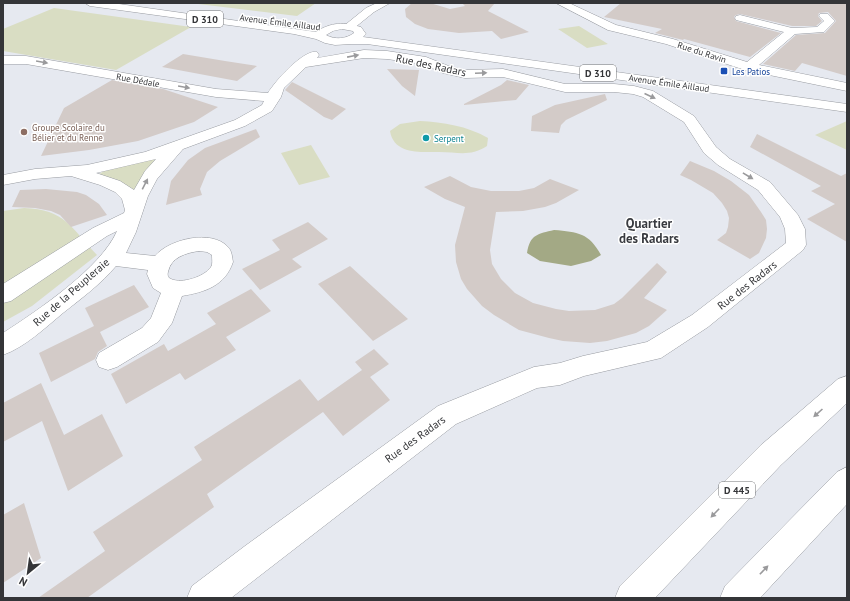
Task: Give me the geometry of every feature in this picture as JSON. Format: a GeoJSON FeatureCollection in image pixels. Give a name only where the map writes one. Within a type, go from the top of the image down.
{"type":"FeatureCollection","features":[{"type":"Feature","properties":{"kind":"street","name":"Avenue Émile Aillaud"},"geometry":{"type":"LineString","coordinates":[[90,3],[302,32],[322,41]]}},
{"type":"Feature","properties":{"kind":"street","name":"Avenue Émile Aillaud"},"geometry":{"type":"LineString","coordinates":[[136,3],[330,28],[354,29],[387,36],[847,90]]}},
{"type":"Feature","properties":{"kind":"street"},"geometry":{"type":"LineString","coordinates":[[322,41],[330,46],[358,36],[360,34],[354,29],[370,10],[385,3]]}},
{"type":"Feature","properties":{"kind":"street","name":"Rue du Ravin"},"geometry":{"type":"LineString","coordinates":[[561,3],[607,26],[669,41],[749,67],[847,90]]}},
{"type":"Feature","properties":{"kind":"street"},"geometry":{"type":"LineString","coordinates":[[740,18],[792,31],[820,30],[830,21],[824,16]]}},
{"type":"Feature","properties":{"kind":"street"},"geometry":{"type":"LineString","coordinates":[[3,180],[35,174],[69,172],[125,162],[178,147],[250,119],[266,108],[274,97],[278,87],[322,41],[322,31],[330,28]]}},
{"type":"Feature","properties":{"kind":"street"},"geometry":{"type":"LineString","coordinates":[[749,67],[792,31]]}},
{"type":"Feature","properties":{"kind":"street","name":"Avenue Émile Aillaud"},"geometry":{"type":"LineString","coordinates":[[345,41],[367,41],[847,108]]}},
{"type":"Feature","properties":{"kind":"street","name":"Rue des Radars"},"geometry":{"type":"LineString","coordinates":[[204,598],[256,557],[447,415],[534,378],[560,374],[583,366],[653,351],[700,321],[796,245],[795,229],[789,215],[764,186],[724,162],[710,150],[689,119],[648,94],[634,90],[614,88],[565,88],[503,72],[465,74],[447,70],[426,62],[387,55],[364,54],[301,64]]}},
{"type":"Feature","properties":{"kind":"street","name":"Rue Dédale"},"geometry":{"type":"LineString","coordinates":[[3,60],[26,60],[216,93],[242,96],[274,97]]}},
{"type":"Feature","properties":{"kind":"street","name":"Rue de la Peupleraie"},"geometry":{"type":"LineString","coordinates":[[3,345],[27,329],[80,288],[111,258],[127,234],[148,179],[160,164],[178,147]]}},
{"type":"Feature","properties":{"kind":"street"},"geometry":{"type":"LineString","coordinates":[[3,295],[100,232],[134,213],[130,197],[119,188],[93,178],[69,172]]}},
{"type":"Feature","properties":{"kind":"street"},"geometry":{"type":"LineString","coordinates":[[199,244],[212,246],[221,252],[223,262],[218,272],[206,282],[190,288],[174,288],[162,283],[157,274],[160,264],[169,254],[184,247],[199,244]]}},
{"type":"Feature","properties":{"kind":"street"},"geometry":{"type":"LineString","coordinates":[[111,258],[160,264]]}},
{"type":"Feature","properties":{"kind":"street"},"geometry":{"type":"LineString","coordinates":[[108,360],[150,336],[161,323],[174,288]]}},
{"type":"Feature","properties":{"kind":"street","name":"D 445"},"geometry":{"type":"LineString","coordinates":[[632,598],[772,455],[847,386]]}},
{"type":"Feature","properties":{"kind":"street"},"geometry":{"type":"LineString","coordinates":[[737,598],[847,482]]}},
{"type":"Feature","properties":{"kind":"green space"},"geometry":{"type":"Polygon","coordinates":[[[190,3],[316,3],[297,16],[190,3]]]}},
{"type":"Feature","properties":{"kind":"green space"},"geometry":{"type":"Polygon","coordinates":[[[54,8],[191,27],[116,70],[3,51],[3,29],[54,8]]]}},
{"type":"Feature","properties":{"kind":"green space"},"geometry":{"type":"Polygon","coordinates":[[[579,26],[608,44],[587,48],[558,29],[579,26]]]}},
{"type":"Feature","properties":{"kind":"green space"},"geometry":{"type":"Polygon","coordinates":[[[420,121],[437,122],[472,130],[488,138],[487,146],[475,152],[469,153],[417,152],[403,148],[397,144],[390,131],[400,124],[420,121]]]}},
{"type":"Feature","properties":{"kind":"green space"},"geometry":{"type":"Polygon","coordinates":[[[847,121],[847,150],[815,135],[847,121]]]}},
{"type":"Feature","properties":{"kind":"green space"},"geometry":{"type":"Polygon","coordinates":[[[311,145],[330,177],[299,185],[281,153],[311,145]]]}},
{"type":"Feature","properties":{"kind":"green space"},"geometry":{"type":"Polygon","coordinates":[[[157,159],[135,191],[99,174],[104,171],[157,159]]]}},
{"type":"Feature","properties":{"kind":"green space"},"geometry":{"type":"Polygon","coordinates":[[[24,208],[38,209],[58,216],[73,229],[97,255],[32,306],[3,322],[3,211],[24,208]]]}},
{"type":"Feature","properties":{"kind":"green space"},"geometry":{"type":"Polygon","coordinates":[[[554,230],[582,235],[592,242],[601,255],[591,261],[571,266],[540,261],[527,253],[530,242],[533,238],[539,234],[554,230]]]}},
{"type":"Feature","properties":{"kind":"building"},"geometry":{"type":"Polygon","coordinates":[[[412,3],[430,3],[450,9],[465,6],[462,3],[495,3],[488,11],[529,32],[501,39],[492,31],[459,33],[428,29],[415,24],[406,17],[405,9],[412,3]]]}},
{"type":"Feature","properties":{"kind":"building"},"geometry":{"type":"Polygon","coordinates":[[[621,3],[847,3],[847,76],[802,63],[795,71],[763,64],[796,35],[825,33],[836,21],[828,12],[819,13],[818,16],[822,21],[816,26],[792,26],[740,14],[736,15],[734,17],[736,21],[781,33],[750,57],[684,39],[655,33],[662,29],[604,17],[621,3]]]}},
{"type":"Feature","properties":{"kind":"building"},"geometry":{"type":"Polygon","coordinates":[[[183,54],[257,66],[237,81],[162,67],[183,54]]]}},
{"type":"Feature","properties":{"kind":"building"},"geometry":{"type":"Polygon","coordinates":[[[387,69],[419,70],[415,96],[402,86],[387,69]]]}},
{"type":"Feature","properties":{"kind":"building"},"geometry":{"type":"Polygon","coordinates":[[[112,80],[163,89],[218,107],[194,122],[138,141],[89,150],[41,156],[64,108],[112,80]]]}},
{"type":"Feature","properties":{"kind":"building"},"geometry":{"type":"Polygon","coordinates":[[[507,80],[529,85],[516,100],[464,105],[501,85],[507,80]]]}},
{"type":"Feature","properties":{"kind":"building"},"geometry":{"type":"Polygon","coordinates":[[[292,82],[346,109],[332,120],[324,117],[285,90],[292,82]]]}},
{"type":"Feature","properties":{"kind":"building"},"geometry":{"type":"Polygon","coordinates":[[[605,94],[607,100],[566,120],[561,125],[559,133],[531,131],[532,116],[555,105],[605,94]]]}},
{"type":"Feature","properties":{"kind":"building"},"geometry":{"type":"Polygon","coordinates":[[[256,129],[260,137],[220,161],[207,172],[200,189],[202,195],[166,205],[171,181],[188,160],[205,148],[256,129]]]}},
{"type":"Feature","properties":{"kind":"building"},"geometry":{"type":"Polygon","coordinates":[[[757,134],[841,176],[847,173],[847,242],[807,219],[835,204],[811,191],[821,186],[750,147],[757,134]]]}},
{"type":"Feature","properties":{"kind":"building"},"geometry":{"type":"Polygon","coordinates":[[[690,161],[714,171],[731,181],[749,195],[766,220],[766,238],[759,253],[750,259],[717,240],[726,233],[729,218],[727,211],[713,193],[680,175],[690,161]]]}},
{"type":"Feature","properties":{"kind":"building"},"geometry":{"type":"Polygon","coordinates":[[[450,176],[471,187],[491,191],[519,191],[534,188],[550,179],[579,190],[556,203],[545,207],[523,211],[496,212],[490,250],[492,264],[501,279],[515,293],[533,303],[556,309],[569,311],[595,310],[614,304],[622,298],[657,263],[667,272],[644,298],[667,310],[649,326],[636,333],[607,341],[590,343],[563,341],[519,330],[494,315],[482,306],[467,289],[461,279],[456,262],[455,245],[465,207],[445,199],[424,187],[450,176]]]}},
{"type":"Feature","properties":{"kind":"building"},"geometry":{"type":"Polygon","coordinates":[[[46,189],[77,192],[86,195],[99,204],[107,215],[71,227],[60,215],[51,211],[35,208],[12,207],[20,190],[46,189]]]}},
{"type":"Feature","properties":{"kind":"building"},"geometry":{"type":"Polygon","coordinates":[[[308,222],[328,239],[292,259],[302,267],[260,290],[242,269],[280,250],[272,240],[308,222]]]}},
{"type":"Feature","properties":{"kind":"building"},"geometry":{"type":"Polygon","coordinates":[[[350,266],[408,319],[373,341],[318,284],[350,266]]]}},
{"type":"Feature","properties":{"kind":"building"},"geometry":{"type":"Polygon","coordinates":[[[134,285],[149,307],[100,332],[107,346],[98,352],[95,359],[51,382],[39,353],[94,326],[85,308],[134,285]]]}},
{"type":"Feature","properties":{"kind":"building"},"geometry":{"type":"Polygon","coordinates":[[[251,289],[271,311],[226,337],[236,350],[185,380],[180,373],[126,404],[111,374],[164,344],[168,351],[216,324],[207,313],[251,289]]]}},
{"type":"Feature","properties":{"kind":"building"},"geometry":{"type":"Polygon","coordinates":[[[374,349],[389,364],[370,377],[390,400],[343,436],[323,412],[207,494],[214,507],[87,598],[38,598],[105,551],[93,532],[202,460],[194,447],[300,379],[318,401],[362,370],[355,362],[374,349]]]}},
{"type":"Feature","properties":{"kind":"building"},"geometry":{"type":"Polygon","coordinates":[[[41,383],[64,435],[102,414],[123,456],[68,491],[42,421],[3,442],[3,403],[41,383]]]}},
{"type":"Feature","properties":{"kind":"building"},"geometry":{"type":"Polygon","coordinates":[[[24,503],[41,558],[3,583],[3,515],[24,503]]]}},
{"type":"Feature","properties":{"kind":"place","name":"Les Patios"},"geometry":{"type":"Point","coordinates":[724,71]}},
{"type":"Feature","properties":{"kind":"place","name":"Groupe Scolaire du Bélier et du Renne"},"geometry":{"type":"Point","coordinates":[24,132]}},
{"type":"Feature","properties":{"kind":"place","name":"Serpent"},"geometry":{"type":"Point","coordinates":[426,138]}},
{"type":"Feature","properties":{"kind":"district","name":"Quartier des Radars"},"geometry":{"type":"Point","coordinates":[649,230]}}]}
